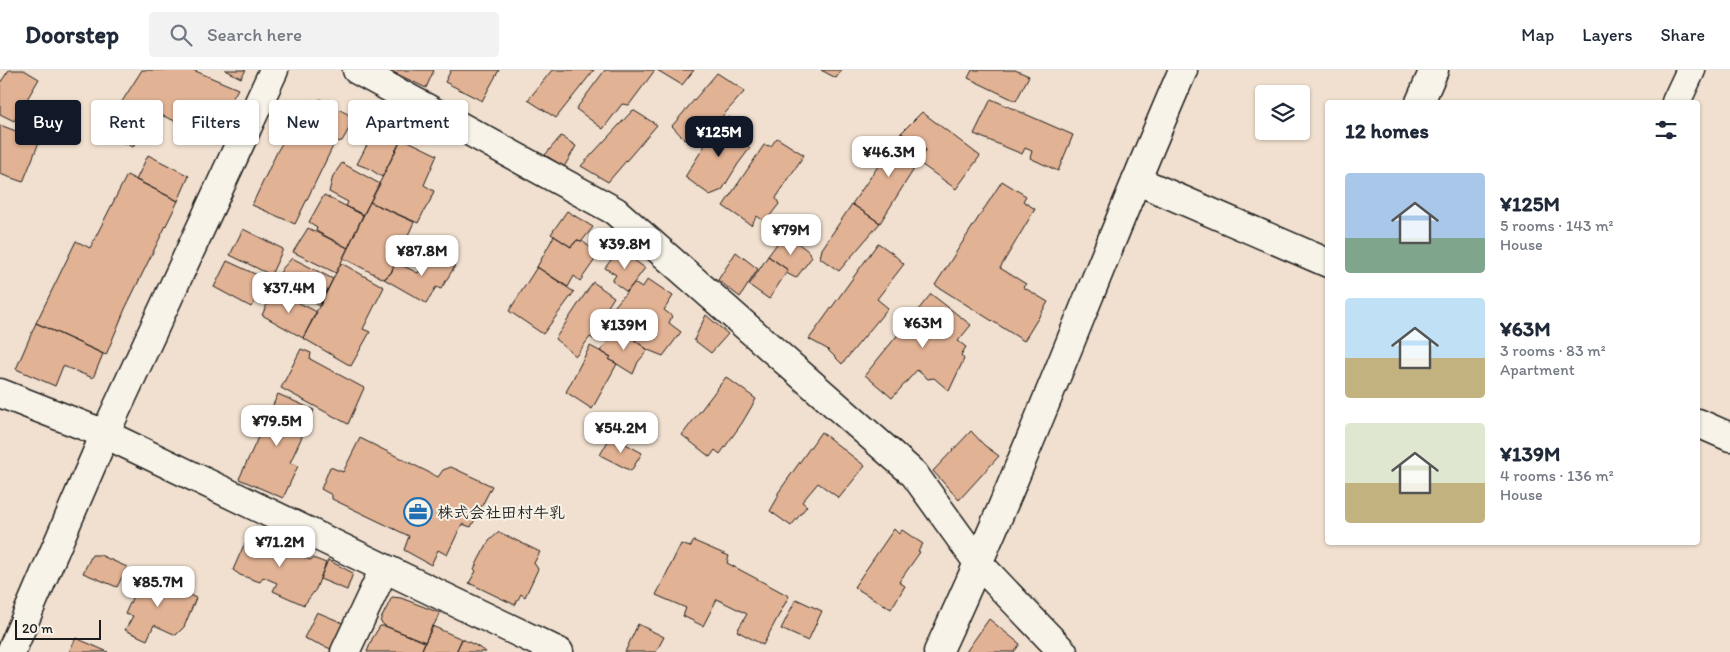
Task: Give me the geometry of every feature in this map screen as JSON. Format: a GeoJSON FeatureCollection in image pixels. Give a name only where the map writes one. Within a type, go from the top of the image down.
{"type":"FeatureCollection","features":[{"type":"Feature","properties":{"kind":"street"},"geometry":{"type":"LineString","coordinates":[[12,652],[105,434],[274,70]]}},
{"type":"Feature","properties":{"kind":"street"},"geometry":{"type":"LineString","coordinates":[[357,70],[615,211],[914,474],[979,564],[1063,652]]}},
{"type":"Feature","properties":{"kind":"street"},"geometry":{"type":"LineString","coordinates":[[938,652],[979,564],[1136,180],[1184,70]]}},
{"type":"Feature","properties":{"kind":"street"},"geometry":{"type":"LineString","coordinates":[[1421,100],[1434,70]]}},
{"type":"Feature","properties":{"kind":"street"},"geometry":{"type":"LineString","coordinates":[[1677,100],[1691,70]]}},
{"type":"Feature","properties":{"kind":"street"},"geometry":{"type":"LineString","coordinates":[[1136,180],[1325,262]]}},
{"type":"Feature","properties":{"kind":"street"},"geometry":{"type":"LineString","coordinates":[[0,393],[105,434],[559,652]]}},
{"type":"Feature","properties":{"kind":"street"},"geometry":{"type":"LineString","coordinates":[[1700,424],[1730,437]]}},
{"type":"Feature","properties":{"kind":"street"},"geometry":{"type":"LineString","coordinates":[[346,652],[384,568]]}},
{"type":"Feature","properties":{"kind":"building"},"geometry":{"type":"Polygon","coordinates":[[[9,70],[24,70],[39,79],[26,100],[15,100],[14,121],[0,114],[0,83],[9,70]]]}},
{"type":"Feature","properties":{"kind":"building"},"geometry":{"type":"Polygon","coordinates":[[[142,70],[193,70],[238,89],[231,100],[173,100],[173,120],[163,116],[163,100],[123,100],[142,70]]]}},
{"type":"Feature","properties":{"kind":"building"},"geometry":{"type":"Polygon","coordinates":[[[225,70],[246,70],[241,78],[225,70]]]}},
{"type":"Feature","properties":{"kind":"building"},"geometry":{"type":"Polygon","coordinates":[[[389,70],[434,70],[426,88],[389,70]]]}},
{"type":"Feature","properties":{"kind":"building"},"geometry":{"type":"Polygon","coordinates":[[[451,70],[499,70],[482,101],[445,82],[451,70]]]}},
{"type":"Feature","properties":{"kind":"building"},"geometry":{"type":"Polygon","coordinates":[[[552,70],[594,70],[556,118],[528,100],[552,70]]]}},
{"type":"Feature","properties":{"kind":"building"},"geometry":{"type":"Polygon","coordinates":[[[605,70],[655,70],[629,105],[622,104],[603,129],[576,109],[605,70]]]}},
{"type":"Feature","properties":{"kind":"building"},"geometry":{"type":"Polygon","coordinates":[[[657,70],[694,70],[682,85],[657,70]]]}},
{"type":"Feature","properties":{"kind":"building"},"geometry":{"type":"Polygon","coordinates":[[[821,70],[842,70],[836,78],[821,70]]]}},
{"type":"Feature","properties":{"kind":"building"},"geometry":{"type":"Polygon","coordinates":[[[972,70],[1015,70],[1029,76],[1016,101],[968,78],[972,70]]]}},
{"type":"Feature","properties":{"kind":"building"},"geometry":{"type":"Polygon","coordinates":[[[717,73],[745,91],[710,130],[702,125],[686,141],[672,126],[717,73]]]}},
{"type":"Feature","properties":{"kind":"building"},"geometry":{"type":"Polygon","coordinates":[[[991,99],[1073,135],[1058,171],[1030,158],[1032,151],[1025,148],[1022,154],[974,134],[991,99]]]}},
{"type":"Feature","properties":{"kind":"building"},"geometry":{"type":"Polygon","coordinates":[[[338,109],[348,114],[348,130],[342,141],[338,142],[338,109]]]}},
{"type":"Feature","properties":{"kind":"building"},"geometry":{"type":"Polygon","coordinates":[[[633,110],[657,125],[608,182],[581,166],[633,110]]]}},
{"type":"Feature","properties":{"kind":"building"},"geometry":{"type":"Polygon","coordinates":[[[922,112],[980,156],[956,189],[918,162],[926,150],[901,133],[922,112]]]}},
{"type":"Feature","properties":{"kind":"building"},"geometry":{"type":"Polygon","coordinates":[[[729,117],[745,127],[736,138],[750,148],[722,190],[710,195],[685,177],[705,145],[729,117]]]}},
{"type":"Feature","properties":{"kind":"building"},"geometry":{"type":"Polygon","coordinates":[[[0,125],[15,131],[15,145],[38,145],[23,182],[0,174],[0,125]]]}},
{"type":"Feature","properties":{"kind":"building"},"geometry":{"type":"Polygon","coordinates":[[[901,133],[926,150],[880,223],[852,204],[901,133]]]}},
{"type":"Feature","properties":{"kind":"building"},"geometry":{"type":"Polygon","coordinates":[[[561,136],[576,146],[564,167],[545,155],[561,136]]]}},
{"type":"Feature","properties":{"kind":"building"},"geometry":{"type":"Polygon","coordinates":[[[777,138],[804,155],[776,198],[779,204],[765,222],[757,216],[751,225],[723,206],[764,145],[771,146],[777,138]]]}},
{"type":"Feature","properties":{"kind":"building"},"geometry":{"type":"Polygon","coordinates":[[[281,145],[334,145],[295,224],[252,205],[281,145]]]}},
{"type":"Feature","properties":{"kind":"building"},"geometry":{"type":"Polygon","coordinates":[[[367,145],[398,145],[382,177],[370,169],[357,164],[367,145]]]}},
{"type":"Feature","properties":{"kind":"building"},"geometry":{"type":"Polygon","coordinates":[[[398,145],[416,145],[437,155],[424,185],[434,191],[418,223],[370,202],[398,145]]]}},
{"type":"Feature","properties":{"kind":"building"},"geometry":{"type":"Polygon","coordinates":[[[148,155],[189,176],[178,201],[136,180],[148,155]]]}},
{"type":"Feature","properties":{"kind":"building"},"geometry":{"type":"Polygon","coordinates":[[[342,163],[380,184],[363,215],[346,206],[348,202],[329,192],[333,176],[342,163]]]}},
{"type":"Feature","properties":{"kind":"building"},"geometry":{"type":"Polygon","coordinates":[[[127,175],[178,201],[125,309],[106,355],[36,323],[76,241],[90,248],[127,175]]]}},
{"type":"Feature","properties":{"kind":"building"},"geometry":{"type":"Polygon","coordinates":[[[1002,181],[1026,196],[1023,201],[1035,209],[1000,268],[1026,284],[1023,287],[1048,302],[1024,341],[935,285],[1002,181]]]}},
{"type":"Feature","properties":{"kind":"building"},"geometry":{"type":"Polygon","coordinates":[[[324,195],[363,215],[348,248],[316,231],[317,227],[309,222],[324,195]]]}},
{"type":"Feature","properties":{"kind":"building"},"geometry":{"type":"Polygon","coordinates":[[[370,202],[414,222],[391,273],[384,279],[343,258],[370,202]]]}},
{"type":"Feature","properties":{"kind":"building"},"geometry":{"type":"Polygon","coordinates":[[[852,204],[880,223],[839,271],[820,258],[822,249],[852,204]]]}},
{"type":"Feature","properties":{"kind":"building"},"geometry":{"type":"Polygon","coordinates":[[[567,211],[593,227],[582,241],[577,240],[571,247],[551,234],[567,211]]]}},
{"type":"Feature","properties":{"kind":"building"},"geometry":{"type":"Polygon","coordinates":[[[796,220],[809,230],[799,243],[785,233],[796,220]]]}},
{"type":"Feature","properties":{"kind":"building"},"geometry":{"type":"Polygon","coordinates":[[[308,228],[348,248],[336,273],[293,252],[308,228]]]}},
{"type":"Feature","properties":{"kind":"building"},"geometry":{"type":"Polygon","coordinates":[[[243,229],[283,249],[271,275],[230,255],[243,229]]]}},
{"type":"Feature","properties":{"kind":"building"},"geometry":{"type":"Polygon","coordinates":[[[785,233],[808,251],[812,257],[796,278],[786,273],[788,270],[768,256],[785,233]]]}},
{"type":"Feature","properties":{"kind":"building"},"geometry":{"type":"Polygon","coordinates":[[[554,236],[571,247],[577,240],[582,241],[599,254],[580,281],[574,276],[568,287],[537,267],[554,236]]]}},
{"type":"Feature","properties":{"kind":"building"},"geometry":{"type":"Polygon","coordinates":[[[878,243],[904,264],[877,299],[888,308],[842,364],[827,349],[809,339],[878,243]]]}},
{"type":"Feature","properties":{"kind":"building"},"geometry":{"type":"Polygon","coordinates":[[[619,249],[645,268],[627,292],[612,281],[616,275],[605,268],[619,249]]]}},
{"type":"Feature","properties":{"kind":"building"},"geometry":{"type":"Polygon","coordinates":[[[431,252],[455,266],[441,289],[436,287],[426,303],[384,279],[391,273],[395,262],[418,273],[431,252]]]}},
{"type":"Feature","properties":{"kind":"building"},"geometry":{"type":"Polygon","coordinates":[[[736,252],[758,269],[740,297],[718,280],[736,252]]]}},
{"type":"Feature","properties":{"kind":"building"},"geometry":{"type":"Polygon","coordinates":[[[768,256],[788,270],[769,299],[749,285],[768,256]]]}},
{"type":"Feature","properties":{"kind":"building"},"geometry":{"type":"Polygon","coordinates":[[[292,258],[333,279],[320,306],[276,283],[282,269],[292,258]]]}},
{"type":"Feature","properties":{"kind":"building"},"geometry":{"type":"Polygon","coordinates":[[[227,261],[268,280],[251,307],[214,287],[227,261]]]}},
{"type":"Feature","properties":{"kind":"building"},"geometry":{"type":"Polygon","coordinates":[[[341,263],[384,287],[363,329],[370,332],[351,366],[303,338],[341,263]]]}},
{"type":"Feature","properties":{"kind":"building"},"geometry":{"type":"Polygon","coordinates":[[[537,267],[574,292],[543,334],[509,311],[537,267]]]}},
{"type":"Feature","properties":{"kind":"building"},"geometry":{"type":"Polygon","coordinates":[[[648,279],[673,296],[664,310],[672,316],[669,323],[681,332],[663,356],[648,350],[609,321],[615,313],[612,311],[615,306],[634,283],[642,288],[648,279]]]}},
{"type":"Feature","properties":{"kind":"building"},"geometry":{"type":"Polygon","coordinates":[[[593,282],[614,297],[607,308],[615,313],[594,339],[590,337],[576,356],[555,339],[593,282]]]}},
{"type":"Feature","properties":{"kind":"building"},"geometry":{"type":"Polygon","coordinates":[[[274,290],[317,312],[303,338],[262,315],[274,290]]]}},
{"type":"Feature","properties":{"kind":"building"},"geometry":{"type":"Polygon","coordinates":[[[931,294],[971,325],[958,341],[966,347],[961,355],[964,359],[949,391],[934,378],[928,379],[917,370],[892,398],[865,375],[931,294]]]}},
{"type":"Feature","properties":{"kind":"building"},"geometry":{"type":"Polygon","coordinates":[[[706,315],[728,334],[711,353],[694,340],[706,315]]]}},
{"type":"Feature","properties":{"kind":"building"},"geometry":{"type":"Polygon","coordinates":[[[36,323],[103,354],[93,378],[63,366],[55,386],[16,369],[36,323]]]}},
{"type":"Feature","properties":{"kind":"building"},"geometry":{"type":"Polygon","coordinates":[[[619,329],[648,350],[638,362],[633,374],[600,351],[619,329]]]}},
{"type":"Feature","properties":{"kind":"building"},"geometry":{"type":"Polygon","coordinates":[[[590,346],[611,357],[609,359],[617,364],[592,409],[566,392],[590,346]]]}},
{"type":"Feature","properties":{"kind":"building"},"geometry":{"type":"Polygon","coordinates":[[[301,349],[311,353],[310,359],[364,388],[348,424],[281,388],[301,349]]]}},
{"type":"Feature","properties":{"kind":"building"},"geometry":{"type":"Polygon","coordinates":[[[726,377],[756,399],[720,454],[715,450],[710,457],[682,435],[726,377]]]}},
{"type":"Feature","properties":{"kind":"building"},"geometry":{"type":"Polygon","coordinates":[[[278,394],[314,410],[290,463],[298,466],[283,498],[239,479],[278,394]]]}},
{"type":"Feature","properties":{"kind":"building"},"geometry":{"type":"Polygon","coordinates":[[[971,431],[984,445],[999,456],[959,500],[933,471],[971,431]]]}},
{"type":"Feature","properties":{"kind":"building"},"geometry":{"type":"Polygon","coordinates":[[[821,432],[865,466],[839,498],[818,483],[802,502],[807,506],[791,526],[770,511],[778,497],[778,493],[821,432]]]}},
{"type":"Feature","properties":{"kind":"building"},"geometry":{"type":"Polygon","coordinates":[[[611,436],[642,453],[631,471],[600,455],[611,436]]]}},
{"type":"Feature","properties":{"kind":"building","name":"株式会社田村牛乳"},"geometry":{"type":"Polygon","coordinates":[[[360,438],[438,477],[443,470],[451,467],[492,486],[471,527],[462,524],[447,555],[438,550],[431,565],[404,550],[409,536],[332,499],[332,495],[321,489],[330,467],[343,472],[360,438]]]}},
{"type":"Feature","properties":{"kind":"building"},"geometry":{"type":"Polygon","coordinates":[[[894,529],[899,534],[902,530],[923,544],[918,551],[920,552],[899,582],[905,586],[891,609],[854,587],[894,529]]]}},
{"type":"Feature","properties":{"kind":"building"},"geometry":{"type":"Polygon","coordinates":[[[256,531],[281,544],[280,546],[310,560],[313,558],[326,563],[316,589],[304,605],[273,591],[277,583],[263,577],[260,582],[240,575],[233,570],[243,547],[256,531]]]}},
{"type":"Feature","properties":{"kind":"building"},"geometry":{"type":"Polygon","coordinates":[[[499,532],[540,552],[534,563],[538,569],[525,597],[521,594],[515,605],[469,583],[476,571],[474,569],[489,541],[499,532]]]}},
{"type":"Feature","properties":{"kind":"building"},"geometry":{"type":"Polygon","coordinates":[[[694,541],[729,556],[727,563],[789,596],[763,645],[737,631],[747,614],[717,599],[703,626],[683,616],[686,608],[656,595],[681,544],[690,547],[694,541]]]}},
{"type":"Feature","properties":{"kind":"building"},"geometry":{"type":"Polygon","coordinates":[[[92,555],[100,555],[127,567],[117,587],[83,573],[92,555]]]}},
{"type":"Feature","properties":{"kind":"building"},"geometry":{"type":"Polygon","coordinates":[[[328,560],[353,573],[347,590],[320,579],[328,560]]]}},
{"type":"Feature","properties":{"kind":"building"},"geometry":{"type":"Polygon","coordinates":[[[143,574],[196,598],[184,627],[176,635],[154,625],[147,640],[125,630],[133,616],[125,614],[143,574]]]}},
{"type":"Feature","properties":{"kind":"building"},"geometry":{"type":"Polygon","coordinates":[[[392,597],[401,598],[440,613],[425,642],[385,626],[380,621],[392,597]]]}},
{"type":"Feature","properties":{"kind":"building"},"geometry":{"type":"Polygon","coordinates":[[[796,599],[822,611],[808,641],[781,629],[796,599]]]}},
{"type":"Feature","properties":{"kind":"building"},"geometry":{"type":"Polygon","coordinates":[[[317,612],[343,623],[331,649],[304,638],[317,612]]]}},
{"type":"Feature","properties":{"kind":"building"},"geometry":{"type":"Polygon","coordinates":[[[989,619],[1020,644],[1014,652],[966,652],[989,619]]]}},
{"type":"Feature","properties":{"kind":"building"},"geometry":{"type":"Polygon","coordinates":[[[638,624],[664,637],[656,652],[625,652],[638,624]]]}},
{"type":"Feature","properties":{"kind":"building"},"geometry":{"type":"Polygon","coordinates":[[[380,626],[385,626],[425,642],[421,652],[367,652],[380,626]]]}},
{"type":"Feature","properties":{"kind":"building"},"geometry":{"type":"Polygon","coordinates":[[[432,626],[462,639],[456,652],[421,652],[432,626]]]}},
{"type":"Feature","properties":{"kind":"building"},"geometry":{"type":"Polygon","coordinates":[[[76,638],[108,652],[69,652],[76,638]]]}},
{"type":"Feature","properties":{"kind":"building"},"geometry":{"type":"Polygon","coordinates":[[[462,639],[475,645],[486,652],[456,652],[462,639]]]}},
{"type":"Feature","properties":{"kind":"place","name":"株式会社田村牛乳"},"geometry":{"type":"Point","coordinates":[418,512]}}]}
